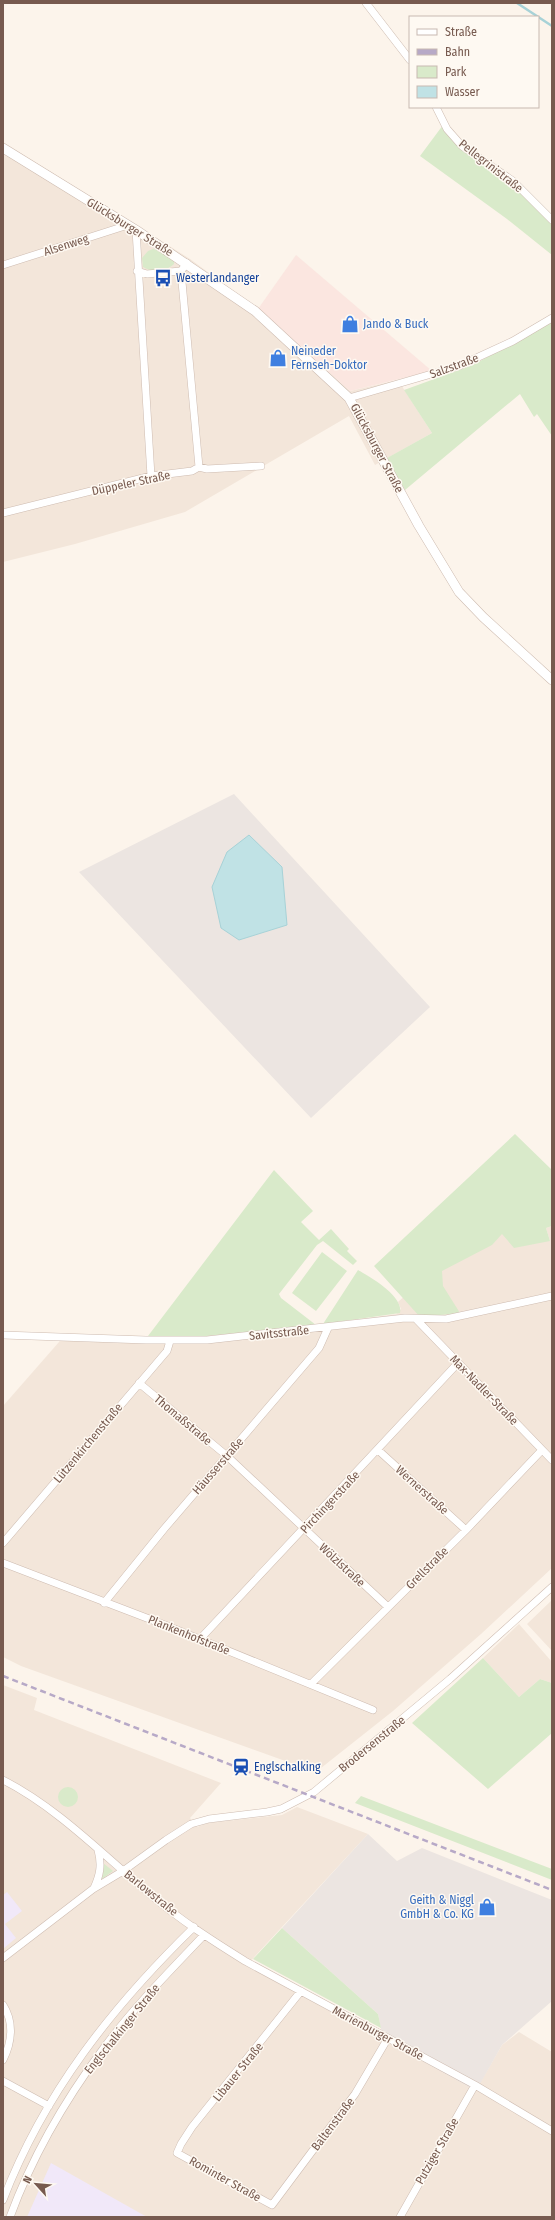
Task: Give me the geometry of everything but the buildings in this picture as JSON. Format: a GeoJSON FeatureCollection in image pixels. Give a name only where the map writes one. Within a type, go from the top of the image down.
{"type":"FeatureCollection","features":[{"type":"Feature","properties":{"kind":"street"},"geometry":{"type":"LineString","coordinates":[[366,3],[409,59]]}},
{"type":"Feature","properties":{"kind":"street","name":"Pellegrinistraße"},"geometry":{"type":"LineString","coordinates":[[436,108],[447,129],[462,146],[513,181],[552,220]]}},
{"type":"Feature","properties":{"kind":"street","name":"Glücksburger Straße"},"geometry":{"type":"LineString","coordinates":[[3,148],[132,228],[184,267],[255,311],[349,398],[419,526],[459,592],[483,617],[552,680]]}},
{"type":"Feature","properties":{"kind":"street"},"geometry":{"type":"LineString","coordinates":[[132,228],[137,271],[151,476]]}},
{"type":"Feature","properties":{"kind":"street","name":"Alsenweg"},"geometry":{"type":"LineString","coordinates":[[3,265],[132,228]]}},
{"type":"Feature","properties":{"kind":"street"},"geometry":{"type":"LineString","coordinates":[[137,271],[147,274],[184,267],[199,467]]}},
{"type":"Feature","properties":{"kind":"street","name":"Salzstraße"},"geometry":{"type":"LineString","coordinates":[[349,398],[459,366],[513,341],[552,318]]}},
{"type":"Feature","properties":{"kind":"street","name":"Düppeler Straße"},"geometry":{"type":"LineString","coordinates":[[3,512],[151,476],[192,471],[199,467],[207,469],[261,466]]}},
{"type":"Feature","properties":{"kind":"street","name":"Savitsstraße"},"geometry":{"type":"LineString","coordinates":[[3,1335],[170,1341],[207,1340],[328,1328],[405,1318],[417,1320],[446,1319],[552,1296]]}},
{"type":"Feature","properties":{"kind":"street","name":"Max-Nadler-Straße"},"geometry":{"type":"LineString","coordinates":[[417,1320],[552,1460]]}},
{"type":"Feature","properties":{"kind":"street","name":"Häusserstraße"},"geometry":{"type":"LineString","coordinates":[[104,1603],[319,1348],[328,1328]]}},
{"type":"Feature","properties":{"kind":"street","name":"Lützenkirchenstraße"},"geometry":{"type":"LineString","coordinates":[[3,1543],[167,1351],[170,1341]]}},
{"type":"Feature","properties":{"kind":"street","name":"Pirchingerstraße"},"geometry":{"type":"LineString","coordinates":[[200,1639],[458,1363]]}},
{"type":"Feature","properties":{"kind":"street","name":"Thomaßstraße"},"geometry":{"type":"LineString","coordinates":[[139,1383],[227,1456]]}},
{"type":"Feature","properties":{"kind":"street","name":"Wernerstraße"},"geometry":{"type":"LineString","coordinates":[[378,1450],[466,1530]]}},
{"type":"Feature","properties":{"kind":"street","name":"Grellstraße"},"geometry":{"type":"LineString","coordinates":[[311,1684],[466,1530],[542,1450]]}},
{"type":"Feature","properties":{"kind":"street","name":"Wölzlstraße"},"geometry":{"type":"LineString","coordinates":[[227,1456],[303,1529],[388,1607]]}},
{"type":"Feature","properties":{"kind":"street","name":"Plankenhofstraße"},"geometry":{"type":"LineString","coordinates":[[3,1563],[200,1639],[373,1710]]}},
{"type":"Feature","properties":{"kind":"street","name":"Brodersenstraße"},"geometry":{"type":"LineString","coordinates":[[3,1958],[93,1889],[123,1871],[191,1824],[209,1819],[281,1809],[314,1792],[450,1679],[552,1587]]}},
{"type":"Feature","properties":{"kind":"street","name":"Barlowstraße"},"geometry":{"type":"LineString","coordinates":[[3,1780],[44,1805],[123,1871],[204,1935]]}},
{"type":"Feature","properties":{"kind":"street"},"geometry":{"type":"LineString","coordinates":[[93,1889],[100,1876],[101,1862],[98,1850]]}},
{"type":"Feature","properties":{"kind":"street","name":"Englschalkinger Straße"},"geometry":{"type":"LineString","coordinates":[[3,2200],[14,2172],[49,2106],[92,2040],[119,2005],[194,1927]]}},
{"type":"Feature","properties":{"kind":"street","name":"Englschalkinger Straße"},"geometry":{"type":"LineString","coordinates":[[10,2217],[36,2159],[74,2090],[103,2048],[204,1935]]}},
{"type":"Feature","properties":{"kind":"street","name":"Marienburger Straße"},"geometry":{"type":"LineString","coordinates":[[204,1935],[245,1961],[475,2086],[552,2131]]}},
{"type":"Feature","properties":{"kind":"street","name":"Libauer Straße"},"geometry":{"type":"LineString","coordinates":[[178,2153],[181,2144],[192,2127],[301,1991]]}},
{"type":"Feature","properties":{"kind":"street"},"geometry":{"type":"LineString","coordinates":[[3,2005],[9,2019],[11,2030],[11,2040],[3,2060]]}},
{"type":"Feature","properties":{"kind":"street","name":"Baltenstraße"},"geometry":{"type":"LineString","coordinates":[[272,2205],[356,2094],[388,2038]]}},
{"type":"Feature","properties":{"kind":"street"},"geometry":{"type":"LineString","coordinates":[[3,2081],[49,2106]]}},
{"type":"Feature","properties":{"kind":"street","name":"Putziger Straße"},"geometry":{"type":"LineString","coordinates":[[400,2217],[475,2086]]}},
{"type":"Feature","properties":{"kind":"street","name":"Rominter Straße"},"geometry":{"type":"LineString","coordinates":[[178,2153],[272,2205]]}},
{"type":"Feature","properties":{"kind":"shaded area"},"geometry":{"type":"Polygon","coordinates":[[[3,142],[190,259],[258,309],[350,391],[398,380],[432,433],[375,465],[349,416],[185,512],[75,544],[3,562],[3,142]]]}},
{"type":"Feature","properties":{"kind":"shaded area"},"geometry":{"type":"Polygon","coordinates":[[[296,255],[432,371],[350,391],[258,309],[296,255]]]}},
{"type":"Feature","properties":{"kind":"shaded area"},"geometry":{"type":"Polygon","coordinates":[[[234,794],[430,1007],[311,1118],[79,872],[234,794]]]}},
{"type":"Feature","properties":{"kind":"shaded area"},"geometry":{"type":"Polygon","coordinates":[[[487,1221],[550,1241],[546,1228],[552,1226],[552,1568],[481,1634],[393,1711],[316,1772],[21,1666],[3,1657],[3,1406],[59,1342],[63,1334],[170,1337],[316,1325],[396,1314],[401,1309],[398,1302],[487,1221]]]}},
{"type":"Feature","properties":{"kind":"shaded area"},"geometry":{"type":"Polygon","coordinates":[[[552,1600],[552,1651],[527,1624],[552,1600]]]}},
{"type":"Feature","properties":{"kind":"shaded area"},"geometry":{"type":"Polygon","coordinates":[[[519,1624],[552,1662],[552,1683],[540,1679],[519,1697],[483,1658],[519,1624]]]}},
{"type":"Feature","properties":{"kind":"shaded area"},"geometry":{"type":"Polygon","coordinates":[[[3,1685],[37,1698],[34,1710],[221,1783],[190,1818],[197,1827],[208,1823],[282,1815],[297,1807],[368,1834],[246,1966],[476,2090],[502,2045],[519,2032],[552,2052],[552,2217],[3,2217],[3,1685]]]}},
{"type":"Feature","properties":{"kind":"shaded area"},"geometry":{"type":"Polygon","coordinates":[[[368,1834],[397,1861],[422,1848],[552,1900],[552,2001],[502,2045],[476,2091],[383,2039],[378,2014],[282,1928],[368,1834]]]}},
{"type":"Feature","properties":{"kind":"shaded area"},"geometry":{"type":"Polygon","coordinates":[[[7,1892],[22,1911],[5,1924],[16,1938],[3,1949],[3,1895],[7,1892]]]}},
{"type":"Feature","properties":{"kind":"shaded area"},"geometry":{"type":"Polygon","coordinates":[[[51,2163],[147,2217],[27,2217],[51,2163]]]}},
{"type":"Feature","properties":{"kind":"green space"},"geometry":{"type":"Polygon","coordinates":[[[443,125],[451,138],[511,181],[535,204],[552,225],[552,255],[507,219],[420,156],[443,125]]]}},
{"type":"Feature","properties":{"kind":"green space"},"geometry":{"type":"Polygon","coordinates":[[[153,249],[158,250],[174,261],[174,264],[163,270],[155,271],[143,267],[142,258],[148,251],[153,249]]]}},
{"type":"Feature","properties":{"kind":"green space"},"geometry":{"type":"Polygon","coordinates":[[[552,321],[552,436],[537,414],[534,417],[520,394],[405,490],[387,458],[432,433],[404,390],[473,365],[552,321]]]}},
{"type":"Feature","properties":{"kind":"green space"},"geometry":{"type":"Polygon","coordinates":[[[515,1134],[552,1170],[552,1226],[546,1228],[550,1241],[514,1248],[502,1234],[492,1245],[442,1271],[443,1286],[460,1313],[420,1317],[374,1266],[515,1134]]]}},
{"type":"Feature","properties":{"kind":"green space"},"geometry":{"type":"Polygon","coordinates":[[[274,1170],[313,1211],[301,1222],[319,1240],[331,1229],[349,1249],[347,1251],[357,1261],[353,1265],[323,1241],[317,1245],[279,1294],[281,1298],[316,1325],[206,1336],[148,1336],[274,1170]]]}},
{"type":"Feature","properties":{"kind":"green space"},"geometry":{"type":"Polygon","coordinates":[[[322,1252],[347,1271],[316,1311],[292,1293],[322,1252]]]}},
{"type":"Feature","properties":{"kind":"green space"},"geometry":{"type":"Polygon","coordinates":[[[358,1270],[378,1282],[392,1294],[400,1307],[400,1313],[323,1324],[358,1270]]]}},
{"type":"Feature","properties":{"kind":"green space"},"geometry":{"type":"Polygon","coordinates":[[[483,1658],[519,1697],[540,1679],[552,1683],[552,1733],[488,1789],[412,1723],[483,1658]]]}},
{"type":"Feature","properties":{"kind":"green space"},"geometry":{"type":"Polygon","coordinates":[[[68,1787],[75,1790],[78,1797],[75,1804],[68,1807],[61,1804],[58,1797],[61,1790],[68,1787]]]}},
{"type":"Feature","properties":{"kind":"green space"},"geometry":{"type":"Polygon","coordinates":[[[361,1796],[552,1869],[552,1880],[355,1803],[361,1796]]]}},
{"type":"Feature","properties":{"kind":"green space"},"geometry":{"type":"Polygon","coordinates":[[[103,1863],[113,1871],[102,1879],[103,1863]]]}},
{"type":"Feature","properties":{"kind":"green space"},"geometry":{"type":"Polygon","coordinates":[[[282,1928],[378,2014],[381,2028],[253,1959],[282,1928]]]}},
{"type":"Feature","properties":{"kind":"water"},"geometry":{"type":"Polygon","coordinates":[[[249,835],[282,867],[287,925],[239,940],[221,928],[212,887],[227,852],[249,835]]]}},
{"type":"Feature","properties":{"kind":"waterway"},"geometry":{"type":"LineString","coordinates":[[517,3],[537,16]]}},
{"type":"Feature","properties":{"kind":"waterway"},"geometry":{"type":"LineString","coordinates":[[539,17],[552,26]]}},
{"type":"Feature","properties":{"kind":"railway"},"geometry":{"type":"LineString","coordinates":[[3,1676],[552,1890]]}},
{"type":"Feature","properties":{"kind":"place","name":"Westerlandanger"},"geometry":{"type":"Point","coordinates":[163,278]}},
{"type":"Feature","properties":{"kind":"place","name":"Jando & Buck"},"geometry":{"type":"Point","coordinates":[350,324]}},
{"type":"Feature","properties":{"kind":"place","name":"Neineder Fernseh-Doktor"},"geometry":{"type":"Point","coordinates":[278,358]}},
{"type":"Feature","properties":{"kind":"place","name":"Englschalking"},"geometry":{"type":"Point","coordinates":[241,1767]}},
{"type":"Feature","properties":{"kind":"place","name":"Geith & Niggl GmbH & Co. KG"},"geometry":{"type":"Point","coordinates":[487,1907]}}]}
